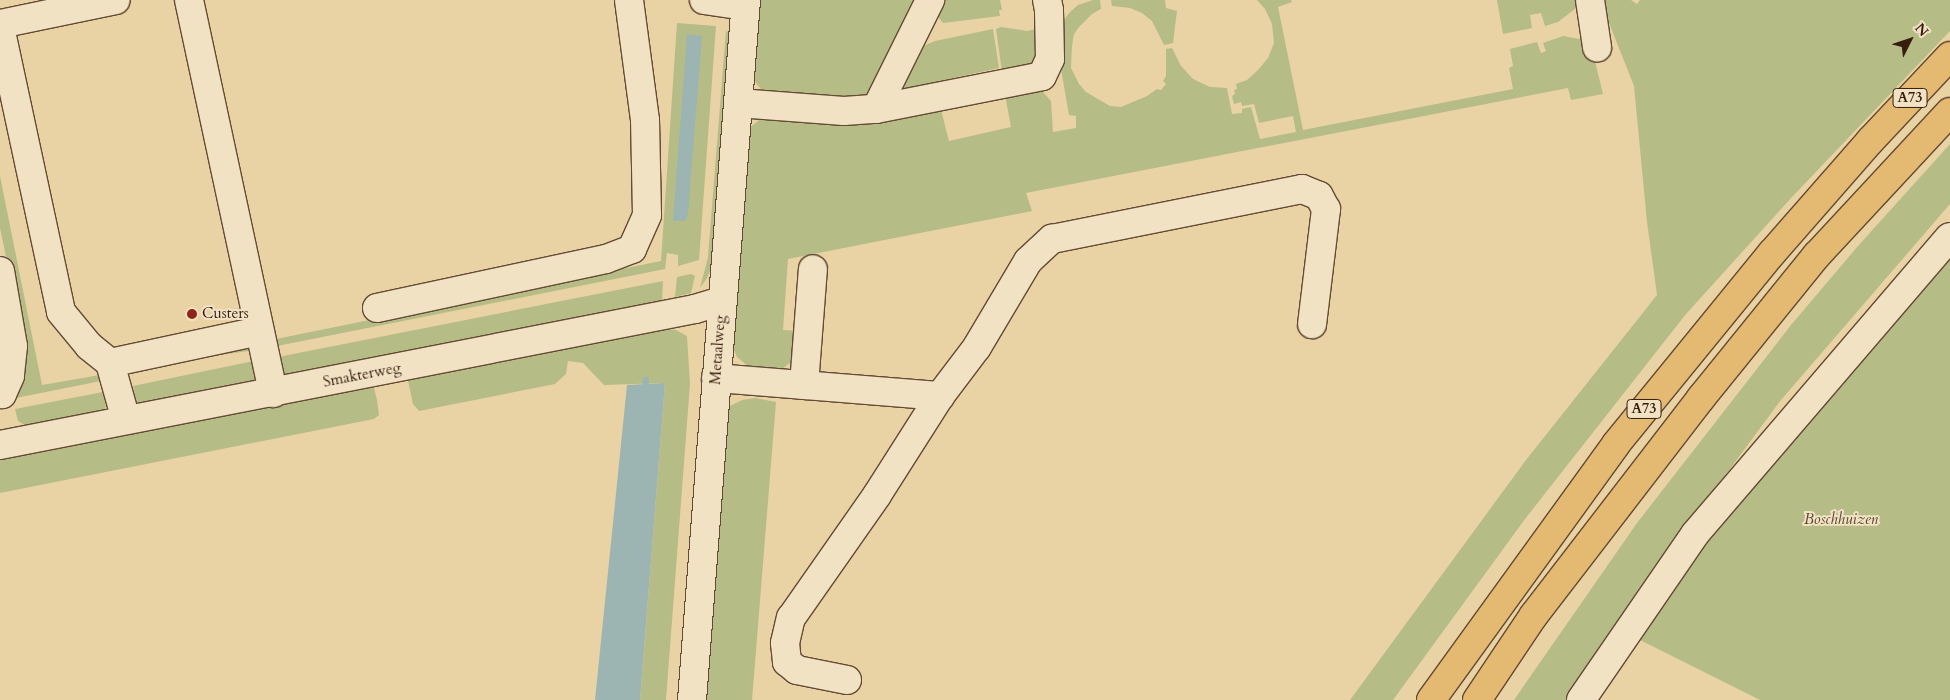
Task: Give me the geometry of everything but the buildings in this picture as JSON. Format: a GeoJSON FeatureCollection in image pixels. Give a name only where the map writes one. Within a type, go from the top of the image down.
{"type":"FeatureCollection","features":[{"type":"Feature","properties":{"kind":"highway","name":"A73"},"geometry":{"type":"LineString","coordinates":[[1432,698],[1616,444],[1772,253],[1871,140],[1950,56]]}},
{"type":"Feature","properties":{"kind":"highway","name":"A73"},"geometry":{"type":"LineString","coordinates":[[1477,700],[1534,615],[1701,398],[1817,255],[1950,112]]}},
{"type":"Feature","properties":{"kind":"street"},"geometry":{"type":"LineString","coordinates":[[116,0],[0,26],[61,312],[89,346],[110,363],[126,420]]}},
{"type":"Feature","properties":{"kind":"street"},"geometry":{"type":"LineString","coordinates":[[189,0],[273,393]]}},
{"type":"Feature","properties":{"kind":"street"},"geometry":{"type":"LineString","coordinates":[[377,308],[606,259],[632,249],[647,215],[646,120],[629,0]]}},
{"type":"Feature","properties":{"kind":"street"},"geometry":{"type":"LineString","coordinates":[[704,0],[745,3]]}},
{"type":"Feature","properties":{"kind":"street"},"geometry":{"type":"LineString","coordinates":[[876,109],[930,0]]}},
{"type":"Feature","properties":{"kind":"street"},"geometry":{"type":"LineString","coordinates":[[1590,0],[1597,47]]}},
{"type":"Feature","properties":{"kind":"street","name":"Metaalweg"},"geometry":{"type":"LineString","coordinates":[[692,700],[745,3]]}},
{"type":"Feature","properties":{"kind":"street"},"geometry":{"type":"LineString","coordinates":[[738,103],[844,111],[876,109],[1042,76],[1050,59],[1055,3]]}},
{"type":"Feature","properties":{"kind":"street"},"geometry":{"type":"LineString","coordinates":[[847,680],[797,670],[787,662],[785,643],[791,618],[877,495],[940,396],[977,347],[1028,261],[1052,238],[1302,189],[1320,196],[1326,209],[1312,324]]}},
{"type":"Feature","properties":{"kind":"street"},"geometry":{"type":"LineString","coordinates":[[1581,700],[1695,534],[1950,237]]}},
{"type":"Feature","properties":{"kind":"street"},"geometry":{"type":"LineString","coordinates":[[804,385],[813,269]]}},
{"type":"Feature","properties":{"kind":"street"},"geometry":{"type":"LineString","coordinates":[[0,271],[14,346],[10,376],[2,394],[0,394]]}},
{"type":"Feature","properties":{"kind":"street","name":"Smakterweg"},"geometry":{"type":"LineString","coordinates":[[0,445],[695,309],[722,301]]}},
{"type":"Feature","properties":{"kind":"street"},"geometry":{"type":"LineString","coordinates":[[110,363],[259,331]]}},
{"type":"Feature","properties":{"kind":"street"},"geometry":{"type":"LineString","coordinates":[[716,378],[940,396]]}},
{"type":"Feature","properties":{"kind":"green space"},"geometry":{"type":"Polygon","coordinates":[[[753,0],[922,0],[874,91],[864,99],[771,98],[760,88],[747,71],[753,0]]]}},
{"type":"Feature","properties":{"kind":"green space"},"geometry":{"type":"Polygon","coordinates":[[[934,0],[1000,0],[1002,10],[999,10],[1000,16],[943,23],[931,8],[934,0]]]}},
{"type":"Feature","properties":{"kind":"green space"},"geometry":{"type":"Polygon","coordinates":[[[1093,0],[1100,0],[1101,9],[1092,14],[1079,27],[1074,34],[1072,46],[1071,68],[1079,84],[1086,92],[1110,106],[1121,107],[1147,96],[1157,89],[1161,90],[1166,84],[1163,81],[1166,76],[1166,49],[1172,48],[1181,66],[1193,79],[1210,87],[1227,88],[1232,114],[1242,113],[1242,109],[1251,107],[1260,139],[1296,132],[1293,116],[1259,123],[1254,104],[1242,106],[1241,102],[1234,104],[1232,96],[1235,94],[1234,90],[1237,89],[1236,84],[1247,80],[1258,70],[1268,58],[1274,43],[1272,24],[1265,9],[1257,0],[1291,0],[1292,2],[1278,7],[1303,130],[1513,89],[1509,68],[1513,66],[1510,49],[1537,42],[1541,53],[1546,51],[1543,43],[1563,36],[1590,41],[1603,94],[1571,100],[1568,88],[1026,193],[1032,211],[788,259],[783,330],[800,331],[792,361],[781,370],[765,370],[749,367],[737,357],[731,343],[742,134],[759,120],[771,117],[939,102],[949,141],[1011,127],[1004,90],[1031,88],[1043,92],[1051,101],[1053,132],[1076,128],[1076,116],[1069,115],[1058,52],[1058,29],[1069,13],[1078,5],[1093,0]]]}},
{"type":"Feature","properties":{"kind":"green space"},"geometry":{"type":"Polygon","coordinates":[[[1111,0],[1165,0],[1166,8],[1177,11],[1173,43],[1164,45],[1152,21],[1142,13],[1130,8],[1112,6],[1111,0]]]}},
{"type":"Feature","properties":{"kind":"green space"},"geometry":{"type":"Polygon","coordinates":[[[1497,0],[1583,0],[1584,2],[1558,22],[1545,26],[1541,13],[1530,15],[1532,28],[1503,34],[1497,0]]]}},
{"type":"Feature","properties":{"kind":"green space"},"geometry":{"type":"Polygon","coordinates":[[[1600,0],[1631,0],[1637,4],[1640,0],[1950,0],[1950,31],[1793,196],[1686,314],[1525,519],[1393,700],[1350,700],[1526,460],[1657,295],[1647,222],[1634,86],[1600,0]]]}},
{"type":"Feature","properties":{"kind":"green space"},"geometry":{"type":"Polygon","coordinates":[[[677,23],[716,26],[699,260],[678,266],[678,255],[667,253],[665,269],[272,347],[271,340],[661,261],[677,23]]]}},
{"type":"Feature","properties":{"kind":"green space"},"geometry":{"type":"Polygon","coordinates":[[[1001,27],[1027,31],[1040,28],[1037,57],[1032,66],[1003,79],[996,29],[1001,27]]]}},
{"type":"Feature","properties":{"kind":"green space"},"geometry":{"type":"Polygon","coordinates":[[[993,29],[999,68],[939,81],[936,89],[898,96],[909,52],[935,41],[993,29]]]}},
{"type":"Feature","properties":{"kind":"green space"},"geometry":{"type":"Polygon","coordinates":[[[726,30],[732,39],[713,264],[700,288],[708,257],[726,30]]]}},
{"type":"Feature","properties":{"kind":"green space"},"geometry":{"type":"Polygon","coordinates":[[[1950,144],[1950,204],[1781,400],[1701,508],[1567,700],[1514,700],[1637,523],[1791,325],[1858,246],[1950,144]]]}},
{"type":"Feature","properties":{"kind":"green space"},"geometry":{"type":"Polygon","coordinates":[[[0,176],[42,385],[100,375],[101,381],[16,398],[15,394],[26,352],[0,228],[0,176]]]}},
{"type":"Feature","properties":{"kind":"green space","name":"Boschhuizen"},"geometry":{"type":"Polygon","coordinates":[[[1950,230],[1950,700],[1760,700],[1638,639],[1698,552],[1950,230]]]}},
{"type":"Feature","properties":{"kind":"green space"},"geometry":{"type":"Polygon","coordinates":[[[691,274],[695,276],[691,293],[675,297],[677,277],[691,274]]]}},
{"type":"Feature","properties":{"kind":"green space"},"geometry":{"type":"Polygon","coordinates":[[[663,281],[662,303],[286,378],[281,370],[278,357],[663,281]]]}},
{"type":"Feature","properties":{"kind":"green space"},"geometry":{"type":"Polygon","coordinates":[[[656,328],[676,330],[687,336],[690,384],[666,700],[640,700],[665,383],[604,385],[583,363],[568,361],[566,374],[555,384],[419,411],[413,404],[408,381],[419,374],[656,328]]]}},
{"type":"Feature","properties":{"kind":"green space"},"geometry":{"type":"Polygon","coordinates":[[[255,343],[256,350],[129,368],[128,361],[255,343]]]}},
{"type":"Feature","properties":{"kind":"green space"},"geometry":{"type":"Polygon","coordinates":[[[259,360],[262,375],[256,384],[143,406],[136,401],[133,386],[259,360]]]}},
{"type":"Feature","properties":{"kind":"green space"},"geometry":{"type":"Polygon","coordinates":[[[364,384],[374,388],[379,415],[374,419],[0,493],[0,455],[364,384]]]}},
{"type":"Feature","properties":{"kind":"green space"},"geometry":{"type":"Polygon","coordinates":[[[103,392],[106,407],[101,414],[29,428],[18,421],[15,409],[103,392]]]}},
{"type":"Feature","properties":{"kind":"green space"},"geometry":{"type":"Polygon","coordinates":[[[755,398],[776,402],[752,700],[704,700],[726,408],[742,400],[755,398]]]}},
{"type":"Feature","properties":{"kind":"water"},"geometry":{"type":"Polygon","coordinates":[[[687,34],[702,36],[688,214],[685,221],[673,221],[687,34]]]}},
{"type":"Feature","properties":{"kind":"water"},"geometry":{"type":"Polygon","coordinates":[[[665,383],[640,700],[595,700],[627,385],[665,383]]]}},
{"type":"Feature","properties":{"kind":"waterway"},"geometry":{"type":"LineString","coordinates":[[645,391],[646,380]]}},
{"type":"Feature","properties":{"kind":"place","name":"Custers"},"geometry":{"type":"Point","coordinates":[192,314]}}]}
